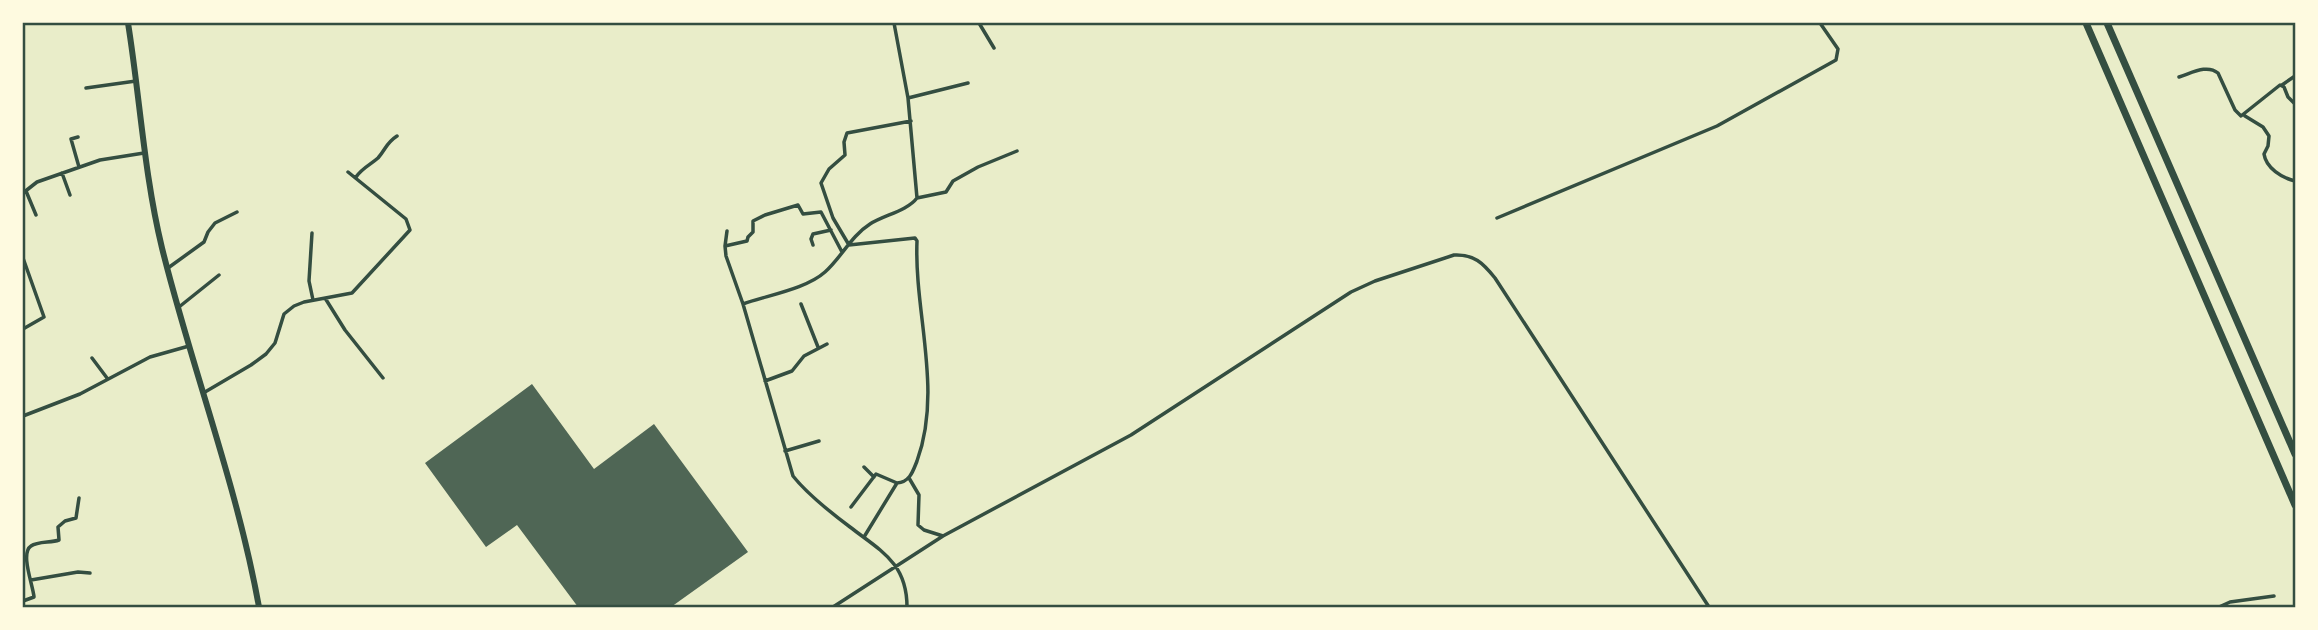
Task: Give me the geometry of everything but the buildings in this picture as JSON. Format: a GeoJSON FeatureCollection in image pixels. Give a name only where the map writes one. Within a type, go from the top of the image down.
{"type":"FeatureCollection","features":[{"type":"Feature","properties":{"kind":"highway"},"geometry":{"type":"LineString","coordinates":[[128,23],[144,153],[162,248],[232,483],[259,607]]}},
{"type":"Feature","properties":{"kind":"highway"},"geometry":{"type":"LineString","coordinates":[[2086,23],[2295,505]]}},
{"type":"Feature","properties":{"kind":"highway"},"geometry":{"type":"LineString","coordinates":[[2107,23],[2295,454]]}},
{"type":"Feature","properties":{"kind":"street"},"geometry":{"type":"LineString","coordinates":[[894,23],[908,98],[918,198]]}},
{"type":"Feature","properties":{"kind":"street"},"geometry":{"type":"LineString","coordinates":[[979,23],[994,48]]}},
{"type":"Feature","properties":{"kind":"street"},"geometry":{"type":"LineString","coordinates":[[1497,218],[1717,126],[1836,60],[1838,49],[1820,23]]}},
{"type":"Feature","properties":{"kind":"street"},"geometry":{"type":"LineString","coordinates":[[2179,77],[2207,68],[2214,69],[2239,116],[2263,127],[2269,136],[2264,154],[2266,162],[2284,177],[2295,181]]}},
{"type":"Feature","properties":{"kind":"street"},"geometry":{"type":"LineString","coordinates":[[2244,116],[2277,87],[2295,76]]}},
{"type":"Feature","properties":{"kind":"street"},"geometry":{"type":"LineString","coordinates":[[86,88],[136,81]]}},
{"type":"Feature","properties":{"kind":"street"},"geometry":{"type":"LineString","coordinates":[[908,98],[968,83]]}},
{"type":"Feature","properties":{"kind":"street"},"geometry":{"type":"LineString","coordinates":[[2282,85],[2295,104]]}},
{"type":"Feature","properties":{"kind":"street"},"geometry":{"type":"LineString","coordinates":[[849,245],[833,218],[821,189],[823,175],[845,156],[844,142],[847,133],[911,121]]}},
{"type":"Feature","properties":{"kind":"street"},"geometry":{"type":"LineString","coordinates":[[356,177],[363,168],[379,157],[386,144],[397,136]]}},
{"type":"Feature","properties":{"kind":"street"},"geometry":{"type":"LineString","coordinates":[[78,137],[71,139],[79,167]]}},
{"type":"Feature","properties":{"kind":"street"},"geometry":{"type":"LineString","coordinates":[[743,304],[817,279],[869,225],[918,198],[945,193],[953,181],[1017,151]]}},
{"type":"Feature","properties":{"kind":"street"},"geometry":{"type":"LineString","coordinates":[[36,215],[25,192],[37,181],[100,159],[144,153]]}},
{"type":"Feature","properties":{"kind":"street"},"geometry":{"type":"LineString","coordinates":[[205,392],[242,372],[266,354],[275,343],[284,314],[294,306],[352,293],[410,230],[407,219],[348,172]]}},
{"type":"Feature","properties":{"kind":"street"},"geometry":{"type":"LineString","coordinates":[[62,173],[69,195]]}},
{"type":"Feature","properties":{"kind":"street"},"geometry":{"type":"LineString","coordinates":[[725,246],[747,241],[753,232],[753,221],[798,205],[803,214],[821,212],[842,252]]}},
{"type":"Feature","properties":{"kind":"street"},"geometry":{"type":"LineString","coordinates":[[168,268],[204,242],[215,223],[237,212]]}},
{"type":"Feature","properties":{"kind":"street"},"geometry":{"type":"LineString","coordinates":[[813,245],[813,234],[831,230]]}},
{"type":"Feature","properties":{"kind":"street"},"geometry":{"type":"LineString","coordinates":[[727,231],[725,246],[791,472],[803,488],[881,550],[896,566],[905,585],[907,607]]}},
{"type":"Feature","properties":{"kind":"street"},"geometry":{"type":"LineString","coordinates":[[312,233],[309,281],[313,300]]}},
{"type":"Feature","properties":{"kind":"street"},"geometry":{"type":"LineString","coordinates":[[849,245],[915,238],[917,241],[928,394],[926,424],[920,451],[909,478],[897,482],[878,474],[852,507]]}},
{"type":"Feature","properties":{"kind":"street"},"geometry":{"type":"LineString","coordinates":[[833,607],[943,536],[1131,435],[1351,292],[1375,281],[1454,255],[1463,255],[1476,258],[1495,278],[1709,607]]}},
{"type":"Feature","properties":{"kind":"street"},"geometry":{"type":"LineString","coordinates":[[23,258],[44,317],[23,328]]}},
{"type":"Feature","properties":{"kind":"street"},"geometry":{"type":"LineString","coordinates":[[179,307],[219,275]]}},
{"type":"Feature","properties":{"kind":"street"},"geometry":{"type":"LineString","coordinates":[[325,298],[345,330],[383,378]]}},
{"type":"Feature","properties":{"kind":"street"},"geometry":{"type":"LineString","coordinates":[[801,304],[818,348]]}},
{"type":"Feature","properties":{"kind":"street"},"geometry":{"type":"LineString","coordinates":[[765,381],[792,371],[804,356],[827,344]]}},
{"type":"Feature","properties":{"kind":"street"},"geometry":{"type":"LineString","coordinates":[[23,416],[80,394],[150,357],[191,345]]}},
{"type":"Feature","properties":{"kind":"street"},"geometry":{"type":"LineString","coordinates":[[92,358],[107,379]]}},
{"type":"Feature","properties":{"kind":"street"},"geometry":{"type":"LineString","coordinates":[[785,451],[819,441]]}},
{"type":"Feature","properties":{"kind":"street"},"geometry":{"type":"LineString","coordinates":[[864,467],[874,477]]}},
{"type":"Feature","properties":{"kind":"street"},"geometry":{"type":"LineString","coordinates":[[909,478],[919,495],[918,525],[924,530],[943,536]]}},
{"type":"Feature","properties":{"kind":"street"},"geometry":{"type":"LineString","coordinates":[[864,537],[897,482]]}},
{"type":"Feature","properties":{"kind":"street"},"geometry":{"type":"LineString","coordinates":[[23,601],[34,597],[26,556],[28,549],[32,545],[59,540],[58,527],[65,521],[76,518],[79,498]]}},
{"type":"Feature","properties":{"kind":"street"},"geometry":{"type":"LineString","coordinates":[[31,580],[78,572],[90,573]]}},
{"type":"Feature","properties":{"kind":"street"},"geometry":{"type":"LineString","coordinates":[[2220,607],[2235,601],[2274,596]]}}]}
